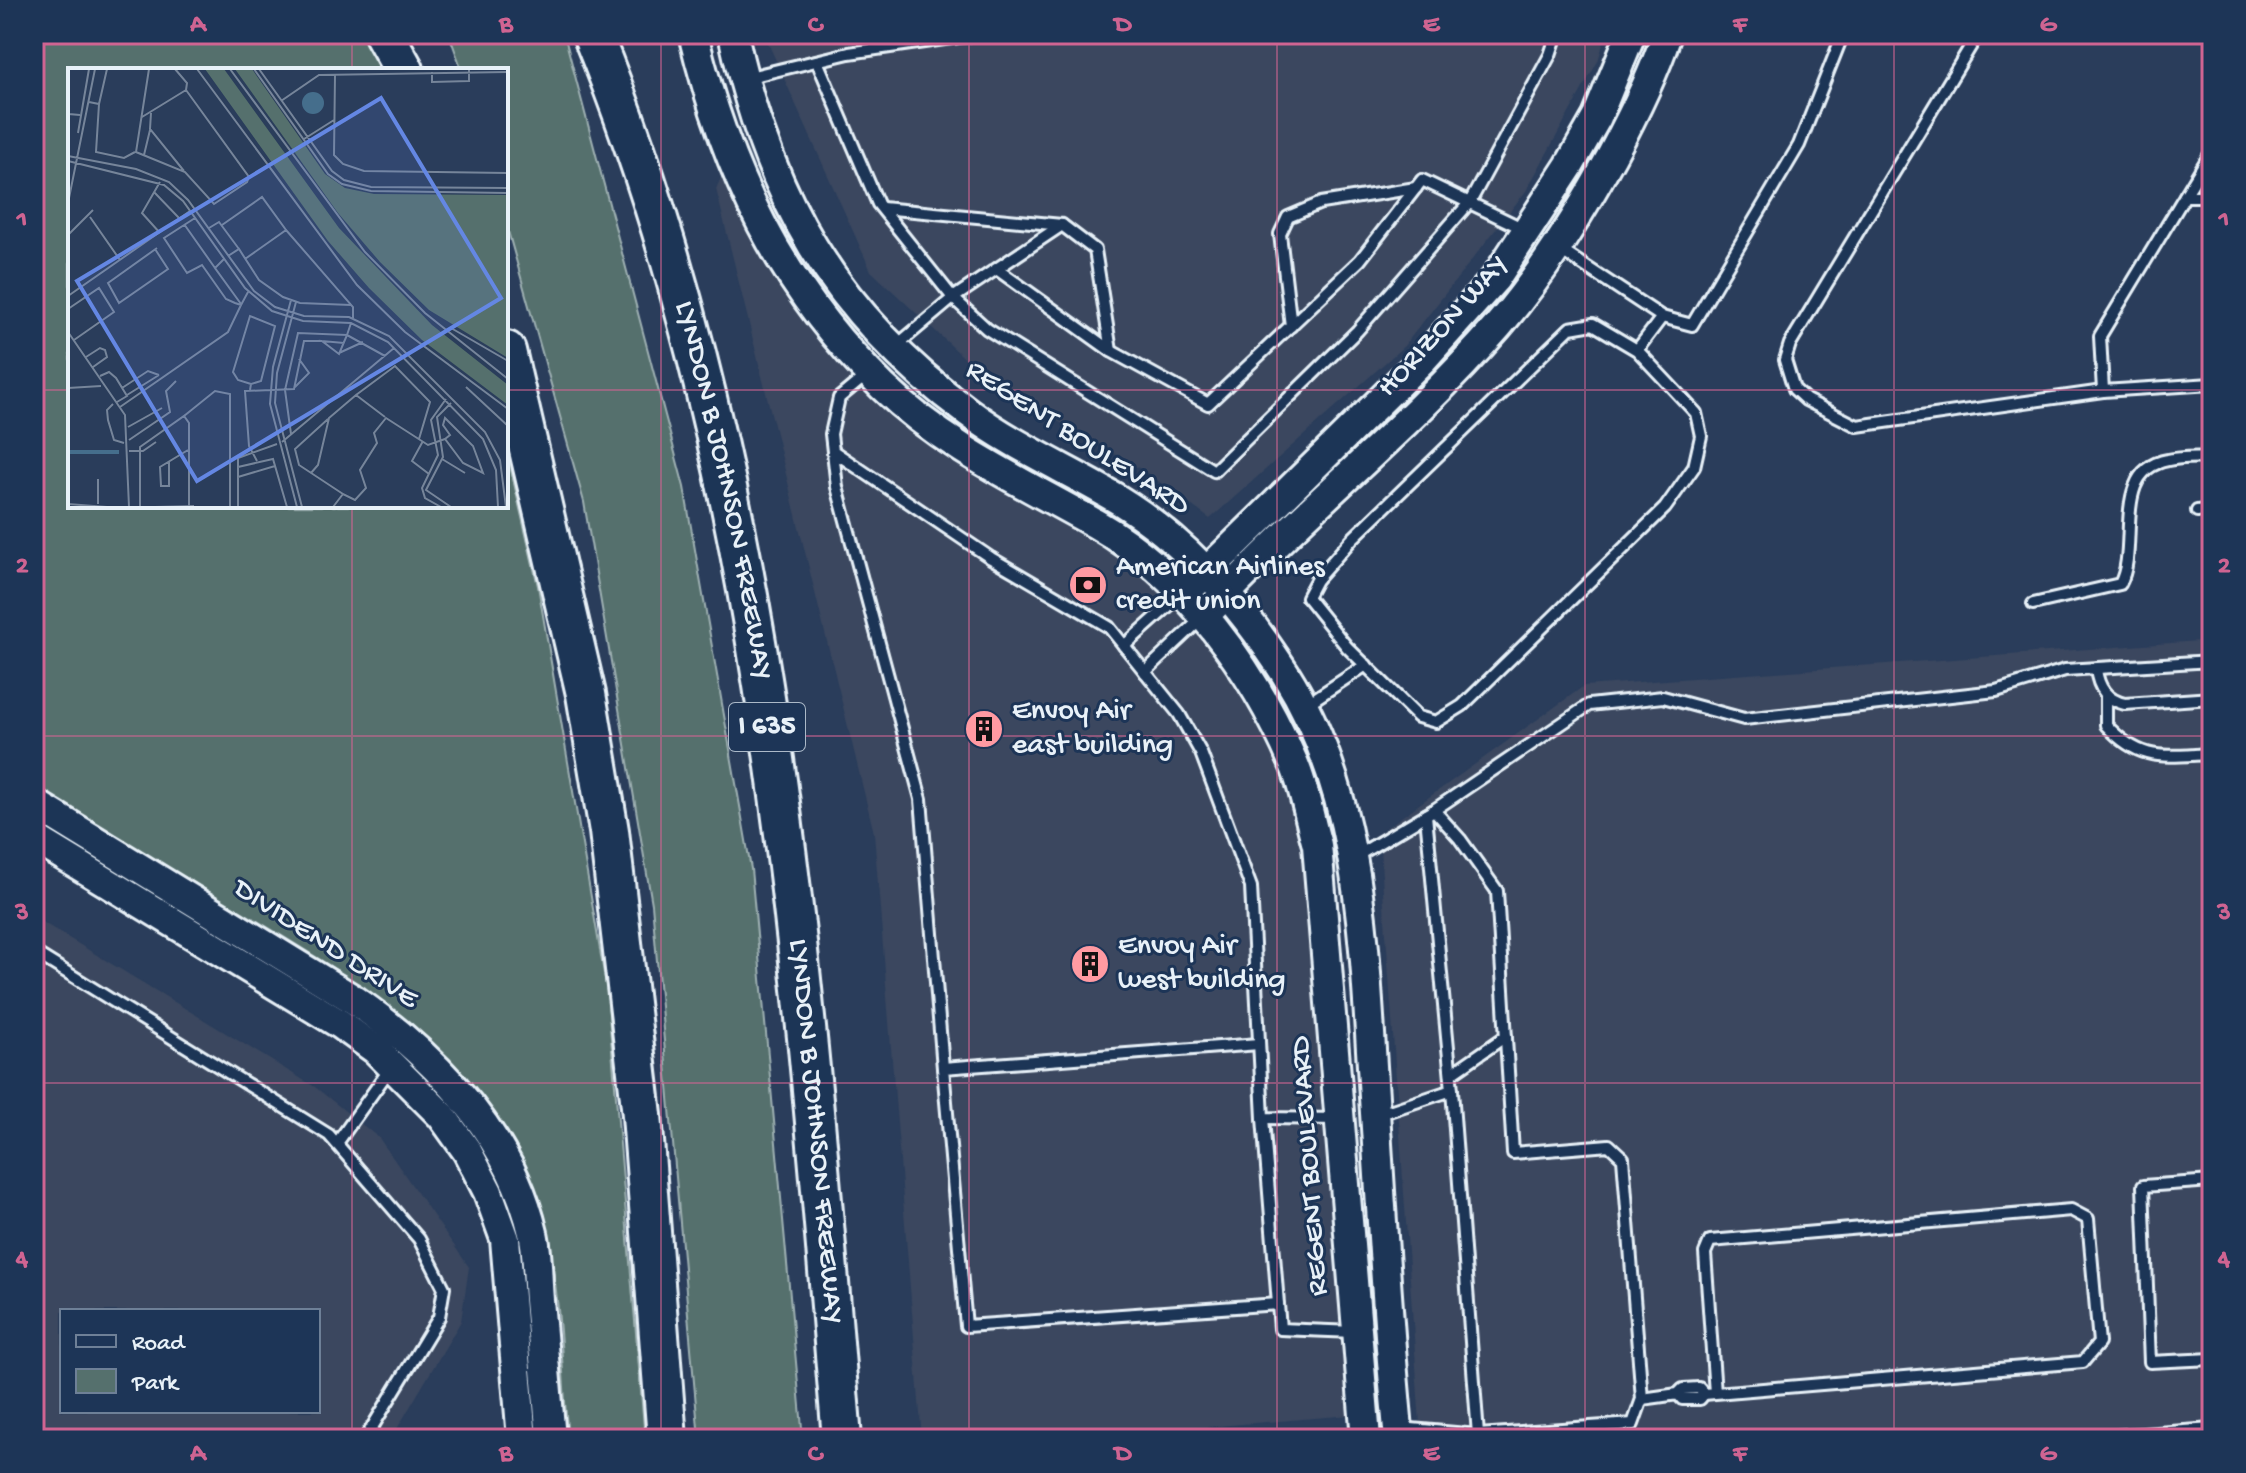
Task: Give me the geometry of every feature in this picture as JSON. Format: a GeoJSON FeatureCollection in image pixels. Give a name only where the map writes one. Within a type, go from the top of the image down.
{"type":"FeatureCollection","features":[{"type":"Feature","properties":{"kind":"highway"},"geometry":{"type":"LineString","coordinates":[[384,34],[403,68]]}},
{"type":"Feature","properties":{"kind":"highway"},"geometry":{"type":"LineString","coordinates":[[413,34],[424,68]]}},
{"type":"Feature","properties":{"kind":"highway","name":"LYNDON B JOHNSON FREEWAY"},"geometry":{"type":"LineString","coordinates":[[592,34],[630,129],[694,352],[736,535],[775,781],[810,1064],[842,1439]]}},
{"type":"Feature","properties":{"kind":"highway"},"geometry":{"type":"LineString","coordinates":[[508,360],[586,694],[609,831],[642,1115],[667,1439]]}},
{"type":"Feature","properties":{"kind":"street","name":"REGENT BOULEVARD"},"geometry":{"type":"LineString","coordinates":[[693,34],[711,106],[729,159],[755,212],[816,312],[869,373],[911,411],[968,453],[1124,543],[1182,594],[1204,616],[1254,687],[1294,765],[1317,845],[1366,1439]]}},
{"type":"Feature","properties":{"kind":"street","name":"REGENT BOULEVARD"},"geometry":{"type":"LineString","coordinates":[[733,34],[755,128],[801,229],[854,306],[893,349],[970,414],[1146,519],[1217,583],[1268,647],[1303,706],[1338,794],[1362,912],[1399,1434]]}},
{"type":"Feature","properties":{"kind":"street","name":"HORIZON WAY"},"geometry":{"type":"LineString","coordinates":[[1204,616],[1217,583],[1460,321],[1495,279],[1597,117],[1631,34]]}},
{"type":"Feature","properties":{"kind":"street","name":"HORIZON WAY"},"geometry":{"type":"LineString","coordinates":[[1182,594],[1217,583],[1461,367],[1499,325],[1557,248],[1631,120],[1667,34]]}},
{"type":"Feature","properties":{"kind":"street"},"geometry":{"type":"LineString","coordinates":[[1528,231],[1557,248]]}},
{"type":"Feature","properties":{"kind":"street","name":"DIVIDEND DRIVE"},"geometry":{"type":"LineString","coordinates":[[34,803],[356,1001],[412,1044],[464,1098],[492,1136],[533,1233],[551,1439]]}},
{"type":"Feature","properties":{"kind":"street","name":"DIVIDEND DRIVE"},"geometry":{"type":"LineString","coordinates":[[34,838],[340,1024],[393,1065],[442,1116],[467,1151],[505,1239],[522,1439]]}},
{"type":"Feature","properties":{"kind":"lane"},"geometry":{"type":"LineString","coordinates":[[743,79],[817,61],[979,34]]}},
{"type":"Feature","properties":{"kind":"lane"},"geometry":{"type":"LineString","coordinates":[[817,61],[882,208],[953,298],[987,329],[1214,471],[1357,331],[1470,202],[1550,55],[1557,34]]}},
{"type":"Feature","properties":{"kind":"lane"},"geometry":{"type":"LineString","coordinates":[[1557,248],[1662,317],[1692,325],[1799,145],[1843,34]]}},
{"type":"Feature","properties":{"kind":"lane"},"geometry":{"type":"LineString","coordinates":[[1978,34],[1790,344],[1785,360],[1787,376],[1806,400],[1857,426],[2103,391],[2212,384]]}},
{"type":"Feature","properties":{"kind":"lane"},"geometry":{"type":"LineString","coordinates":[[2103,391],[2100,336],[2212,151]]}},
{"type":"Feature","properties":{"kind":"lane"},"geometry":{"type":"LineString","coordinates":[[998,270],[1111,351],[1208,404],[1360,260],[1422,180],[1528,231]]}},
{"type":"Feature","properties":{"kind":"lane"},"geometry":{"type":"LineString","coordinates":[[1291,326],[1280,234],[1288,217],[1321,203],[1416,188]]}},
{"type":"Feature","properties":{"kind":"lane"},"geometry":{"type":"LineString","coordinates":[[2185,196],[2212,196]]}},
{"type":"Feature","properties":{"kind":"lane"},"geometry":{"type":"LineString","coordinates":[[882,208],[1062,225],[1095,250],[1111,351]]}},
{"type":"Feature","properties":{"kind":"lane"},"geometry":{"type":"LineString","coordinates":[[893,349],[953,298],[1062,225]]}},
{"type":"Feature","properties":{"kind":"lane"},"geometry":{"type":"LineString","coordinates":[[1637,350],[1662,317]]}},
{"type":"Feature","properties":{"kind":"lane"},"geometry":{"type":"LineString","coordinates":[[1593,324],[1637,350],[1696,413],[1701,436],[1694,467],[1665,508],[1462,706],[1436,722],[1418,717],[1366,665],[1307,597],[1316,580],[1363,528],[1570,328],[1593,324]]}},
{"type":"Feature","properties":{"kind":"lane"},"geometry":{"type":"LineString","coordinates":[[869,373],[839,398],[831,434],[837,487],[921,799],[966,1326],[1278,1304]]}},
{"type":"Feature","properties":{"kind":"lane"},"geometry":{"type":"LineString","coordinates":[[833,451],[991,558],[1109,627],[1179,714],[1201,753],[1251,887],[1263,1118],[1280,1329],[1358,1332]]}},
{"type":"Feature","properties":{"kind":"lane"},"geometry":{"type":"LineString","coordinates":[[2033,604],[2120,584],[2128,570],[2131,491],[2144,471],[2165,460],[2212,457]]}},
{"type":"Feature","properties":{"kind":"lane"},"geometry":{"type":"LineString","coordinates":[[2197,511],[2212,509]]}},
{"type":"Feature","properties":{"kind":"lane"},"geometry":{"type":"LineString","coordinates":[[1124,646],[1182,594]]}},
{"type":"Feature","properties":{"kind":"lane"},"geometry":{"type":"LineString","coordinates":[[1145,672],[1204,616]]}},
{"type":"Feature","properties":{"kind":"lane"},"geometry":{"type":"LineString","coordinates":[[1352,859],[1430,813],[1589,705],[1663,697],[1744,719],[1996,691],[2065,670],[2212,661]]}},
{"type":"Feature","properties":{"kind":"lane"},"geometry":{"type":"LineString","coordinates":[[1303,706],[1366,665]]}},
{"type":"Feature","properties":{"kind":"lane"},"geometry":{"type":"LineString","coordinates":[[2096,669],[2097,682],[2106,695],[2125,704],[2212,698]]}},
{"type":"Feature","properties":{"kind":"lane"},"geometry":{"type":"LineString","coordinates":[[2106,695],[2106,725],[2125,746],[2153,757],[2212,754]]}},
{"type":"Feature","properties":{"kind":"lane"},"geometry":{"type":"LineString","coordinates":[[1430,813],[1460,839],[1497,891],[1513,1153],[1609,1145],[1623,1158],[1642,1399],[1633,1424],[1635,1439]]}},
{"type":"Feature","properties":{"kind":"lane"},"geometry":{"type":"LineString","coordinates":[[1430,813],[1478,1435]]}},
{"type":"Feature","properties":{"kind":"lane"},"geometry":{"type":"LineString","coordinates":[[34,952],[337,1143],[419,1239],[444,1288],[439,1317],[365,1439]]}},
{"type":"Feature","properties":{"kind":"lane"},"geometry":{"type":"LineString","coordinates":[[1451,1074],[1506,1036]]}},
{"type":"Feature","properties":{"kind":"lane"},"geometry":{"type":"LineString","coordinates":[[337,1143],[393,1065],[412,1044]]}},
{"type":"Feature","properties":{"kind":"lane"},"geometry":{"type":"LineString","coordinates":[[943,1068],[1259,1044]]}},
{"type":"Feature","properties":{"kind":"lane"},"geometry":{"type":"LineString","coordinates":[[1375,1116],[1452,1090]]}},
{"type":"Feature","properties":{"kind":"lane"},"geometry":{"type":"LineString","coordinates":[[1263,1118],[1342,1119]]}},
{"type":"Feature","properties":{"kind":"lane"},"geometry":{"type":"LineString","coordinates":[[2212,1181],[2143,1186],[2150,1362],[2212,1359]]}},
{"type":"Feature","properties":{"kind":"lane"},"geometry":{"type":"LineString","coordinates":[[1642,1399],[1678,1394],[1682,1399],[1700,1399],[1710,1393],[2083,1362],[2099,1343],[2088,1219],[2071,1210],[1710,1241],[1705,1253],[1710,1393]]}},
{"type":"Feature","properties":{"kind":"lane"},"geometry":{"type":"LineString","coordinates":[[1399,1434],[1478,1435],[1633,1424]]}},
{"type":"Feature","properties":{"kind":"lane"},"geometry":{"type":"LineString","coordinates":[[2075,1439],[2212,1429]]}},
{"type":"Feature","properties":{"kind":"shaded area"},"geometry":{"type":"Polygon","coordinates":[[[764,34],[1606,34],[1598,61],[1526,191],[1404,346],[1210,519],[1147,473],[989,381],[871,271],[764,34]]]}},
{"type":"Feature","properties":{"kind":"shaded area"},"geometry":{"type":"Polygon","coordinates":[[[729,159],[849,352],[1190,600],[1303,792],[1351,1415],[1063,1439],[922,1439],[874,833],[716,189],[729,159]]]}},
{"type":"Feature","properties":{"kind":"shaded area"},"geometry":{"type":"Polygon","coordinates":[[[2212,640],[2212,1439],[1421,1439],[1379,833],[1584,686],[2212,640]]]}},
{"type":"Feature","properties":{"kind":"shaded area"},"geometry":{"type":"Polygon","coordinates":[[[34,917],[315,1087],[379,1138],[469,1267],[461,1321],[391,1439],[34,1439],[34,917]]]}},
{"type":"Feature","properties":{"kind":"green space"},"geometry":{"type":"Polygon","coordinates":[[[34,34],[366,34],[382,68],[68,68],[68,508],[508,508],[508,458],[538,586],[607,991],[645,1439],[568,1439],[554,1277],[549,1245],[531,1183],[509,1136],[479,1093],[443,1054],[403,1018],[315,956],[34,787],[34,34]]]}},
{"type":"Feature","properties":{"kind":"green space"},"geometry":{"type":"Polygon","coordinates":[[[449,34],[564,34],[684,487],[751,869],[803,1439],[699,1439],[652,904],[584,502],[508,231],[508,68],[461,68],[449,34]]]}},
{"type":"Feature","properties":{"kind":"place","name":"American Airlines credit union"},"geometry":{"type":"Point","coordinates":[1088,585]}},
{"type":"Feature","properties":{"kind":"place","name":"Envoy Air east building"},"geometry":{"type":"Point","coordinates":[984,729]}},
{"type":"Feature","properties":{"kind":"place","name":"Envoy Air west building"},"geometry":{"type":"Point","coordinates":[1090,964]}}]}
